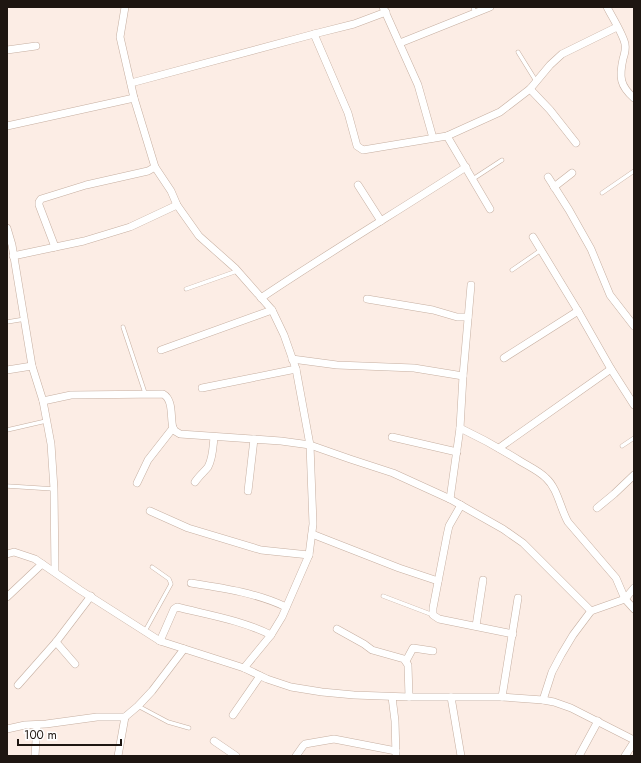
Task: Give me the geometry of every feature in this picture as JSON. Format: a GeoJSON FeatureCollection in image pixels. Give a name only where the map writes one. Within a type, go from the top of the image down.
{"type":"FeatureCollection","features":[{"type":"Feature","properties":{"kind":"street"},"geometry":{"type":"LineString","coordinates":[[125,7],[120,37],[134,98],[155,167],[171,192],[177,205],[200,236],[238,271],[272,310],[284,335],[296,369],[310,445],[313,524],[309,556],[286,607],[271,635],[244,668]]}},
{"type":"Feature","properties":{"kind":"street"},"geometry":{"type":"LineString","coordinates":[[400,43],[474,10],[490,7]]}},
{"type":"Feature","properties":{"kind":"street"},"geometry":{"type":"LineString","coordinates":[[607,7],[623,37],[626,51],[621,69],[621,82],[628,93],[634,98]]}},
{"type":"Feature","properties":{"kind":"street"},"geometry":{"type":"LineString","coordinates":[[131,83],[354,24],[385,10],[418,85],[433,138]]}},
{"type":"Feature","properties":{"kind":"street"},"geometry":{"type":"LineString","coordinates":[[314,34],[348,113],[357,146],[363,150],[447,136],[500,112],[530,89],[550,65],[562,54],[617,27]]}},
{"type":"Feature","properties":{"kind":"street"},"geometry":{"type":"LineString","coordinates":[[7,50],[36,46]]}},
{"type":"Feature","properties":{"kind":"street"},"geometry":{"type":"LineString","coordinates":[[530,89],[550,110],[576,143]]}},
{"type":"Feature","properties":{"kind":"street"},"geometry":{"type":"LineString","coordinates":[[7,126],[134,98]]}},
{"type":"Feature","properties":{"kind":"street"},"geometry":{"type":"LineString","coordinates":[[447,136],[490,209]]}},
{"type":"Feature","properties":{"kind":"street"},"geometry":{"type":"LineString","coordinates":[[55,247],[39,205],[41,199],[86,185],[148,171],[155,167]]}},
{"type":"Feature","properties":{"kind":"street"},"geometry":{"type":"LineString","coordinates":[[261,298],[314,262],[466,167]]}},
{"type":"Feature","properties":{"kind":"street"},"geometry":{"type":"LineString","coordinates":[[554,187],[572,173]]}},
{"type":"Feature","properties":{"kind":"street"},"geometry":{"type":"LineString","coordinates":[[548,177],[569,210],[591,250],[610,295],[634,326]]}},
{"type":"Feature","properties":{"kind":"street"},"geometry":{"type":"LineString","coordinates":[[358,185],[381,221]]}},
{"type":"Feature","properties":{"kind":"street"},"geometry":{"type":"LineString","coordinates":[[13,256],[84,241],[130,227],[177,205]]}},
{"type":"Feature","properties":{"kind":"street"},"geometry":{"type":"LineString","coordinates":[[7,228],[12,245],[32,366],[43,402],[51,444],[54,489],[55,572]]}},
{"type":"Feature","properties":{"kind":"street"},"geometry":{"type":"LineString","coordinates":[[533,237],[634,405]]}},
{"type":"Feature","properties":{"kind":"street"},"geometry":{"type":"LineString","coordinates":[[450,499],[460,428],[471,285]]}},
{"type":"Feature","properties":{"kind":"street"},"geometry":{"type":"LineString","coordinates":[[367,299],[433,310],[457,317],[468,317]]}},
{"type":"Feature","properties":{"kind":"street"},"geometry":{"type":"LineString","coordinates":[[161,350],[272,310]]}},
{"type":"Feature","properties":{"kind":"street"},"geometry":{"type":"LineString","coordinates":[[504,358],[578,311]]}},
{"type":"Feature","properties":{"kind":"street"},"geometry":{"type":"LineString","coordinates":[[292,359],[337,366],[414,368],[463,376]]}},
{"type":"Feature","properties":{"kind":"street"},"geometry":{"type":"LineString","coordinates":[[7,370],[32,366]]}},
{"type":"Feature","properties":{"kind":"street"},"geometry":{"type":"LineString","coordinates":[[202,388],[296,369]]}},
{"type":"Feature","properties":{"kind":"street"},"geometry":{"type":"LineString","coordinates":[[499,448],[611,369]]}},
{"type":"Feature","properties":{"kind":"street"},"geometry":{"type":"LineString","coordinates":[[43,402],[71,395],[163,394],[166,395],[169,400],[173,428],[175,432],[180,434],[281,441],[310,445],[350,460],[393,473],[450,499],[503,529],[523,544],[591,611]]}},
{"type":"Feature","properties":{"kind":"street"},"geometry":{"type":"LineString","coordinates":[[137,483],[148,460],[173,428]]}},
{"type":"Feature","properties":{"kind":"street"},"geometry":{"type":"LineString","coordinates":[[460,428],[499,448],[546,478],[560,501],[568,522],[616,578],[626,599],[634,609]]}},
{"type":"Feature","properties":{"kind":"street"},"geometry":{"type":"LineString","coordinates":[[195,482],[210,463],[214,437]]}},
{"type":"Feature","properties":{"kind":"street"},"geometry":{"type":"LineString","coordinates":[[392,437],[457,452]]}},
{"type":"Feature","properties":{"kind":"street"},"geometry":{"type":"LineString","coordinates":[[248,491],[254,439]]}},
{"type":"Feature","properties":{"kind":"street"},"geometry":{"type":"LineString","coordinates":[[597,508],[634,475]]}},
{"type":"Feature","properties":{"kind":"street"},"geometry":{"type":"LineString","coordinates":[[461,505],[449,526],[433,608],[433,615],[439,619],[513,634]]}},
{"type":"Feature","properties":{"kind":"street"},"geometry":{"type":"LineString","coordinates":[[150,511],[188,528],[261,550],[309,556]]}},
{"type":"Feature","properties":{"kind":"street"},"geometry":{"type":"LineString","coordinates":[[312,534],[399,568],[438,581]]}},
{"type":"Feature","properties":{"kind":"street"},"geometry":{"type":"LineString","coordinates":[[7,554],[14,552],[35,559],[160,640],[244,668],[260,676],[291,687],[322,692],[392,697],[502,697],[554,702],[571,708],[598,721],[634,741],[625,756]]}},
{"type":"Feature","properties":{"kind":"street"},"geometry":{"type":"LineString","coordinates":[[7,597],[42,564]]}},
{"type":"Feature","properties":{"kind":"street"},"geometry":{"type":"LineString","coordinates":[[476,626],[483,580]]}},
{"type":"Feature","properties":{"kind":"street"},"geometry":{"type":"LineString","coordinates":[[191,583],[259,597],[286,607]]}},
{"type":"Feature","properties":{"kind":"street"},"geometry":{"type":"LineString","coordinates":[[543,700],[552,672],[573,635],[591,611],[626,599],[634,588]]}},
{"type":"Feature","properties":{"kind":"street"},"geometry":{"type":"LineString","coordinates":[[18,685],[56,642],[91,596]]}},
{"type":"Feature","properties":{"kind":"street"},"geometry":{"type":"LineString","coordinates":[[502,697],[518,598]]}},
{"type":"Feature","properties":{"kind":"street"},"geometry":{"type":"LineString","coordinates":[[160,640],[174,609],[178,607],[237,621],[255,627],[271,635]]}},
{"type":"Feature","properties":{"kind":"street"},"geometry":{"type":"LineString","coordinates":[[337,629],[372,650],[400,657],[406,661]]}},
{"type":"Feature","properties":{"kind":"street"},"geometry":{"type":"LineString","coordinates":[[56,642],[75,664]]}},
{"type":"Feature","properties":{"kind":"street"},"geometry":{"type":"LineString","coordinates":[[409,697],[406,661],[413,648],[434,651]]}},
{"type":"Feature","properties":{"kind":"street"},"geometry":{"type":"LineString","coordinates":[[7,729],[25,725],[37,725],[97,717],[124,717],[138,706],[152,691],[184,649]]}},
{"type":"Feature","properties":{"kind":"street"},"geometry":{"type":"LineString","coordinates":[[233,715],[260,676]]}},
{"type":"Feature","properties":{"kind":"street"},"geometry":{"type":"LineString","coordinates":[[296,756],[305,744],[334,739],[396,753],[392,697]]}},
{"type":"Feature","properties":{"kind":"street"},"geometry":{"type":"LineString","coordinates":[[451,697],[461,756]]}},
{"type":"Feature","properties":{"kind":"street"},"geometry":{"type":"LineString","coordinates":[[118,756],[124,717]]}},
{"type":"Feature","properties":{"kind":"street"},"geometry":{"type":"LineString","coordinates":[[579,756],[598,721]]}},
{"type":"Feature","properties":{"kind":"street"},"geometry":{"type":"LineString","coordinates":[[35,756],[37,725]]}},
{"type":"Feature","properties":{"kind":"street"},"geometry":{"type":"LineString","coordinates":[[214,741],[236,756]]}},
{"type":"Feature","properties":{"kind":"lane"},"geometry":{"type":"LineString","coordinates":[[518,52],[536,81]]}},
{"type":"Feature","properties":{"kind":"lane"},"geometry":{"type":"LineString","coordinates":[[473,179],[502,160]]}},
{"type":"Feature","properties":{"kind":"lane"},"geometry":{"type":"LineString","coordinates":[[602,193],[634,171]]}},
{"type":"Feature","properties":{"kind":"lane"},"geometry":{"type":"LineString","coordinates":[[512,270],[541,250]]}},
{"type":"Feature","properties":{"kind":"lane"},"geometry":{"type":"LineString","coordinates":[[186,289],[238,271]]}},
{"type":"Feature","properties":{"kind":"lane"},"geometry":{"type":"LineString","coordinates":[[7,322],[25,319]]}},
{"type":"Feature","properties":{"kind":"lane"},"geometry":{"type":"LineString","coordinates":[[124,328],[145,393]]}},
{"type":"Feature","properties":{"kind":"lane"},"geometry":{"type":"LineString","coordinates":[[7,430],[46,421]]}},
{"type":"Feature","properties":{"kind":"lane"},"geometry":{"type":"LineString","coordinates":[[622,446],[634,438]]}},
{"type":"Feature","properties":{"kind":"lane"},"geometry":{"type":"LineString","coordinates":[[7,486],[54,489]]}},
{"type":"Feature","properties":{"kind":"lane"},"geometry":{"type":"LineString","coordinates":[[145,631],[171,584],[169,579],[152,567]]}},
{"type":"Feature","properties":{"kind":"lane"},"geometry":{"type":"LineString","coordinates":[[383,596],[433,615]]}},
{"type":"Feature","properties":{"kind":"lane"},"geometry":{"type":"LineString","coordinates":[[138,706],[168,722],[189,728]]}}]}
